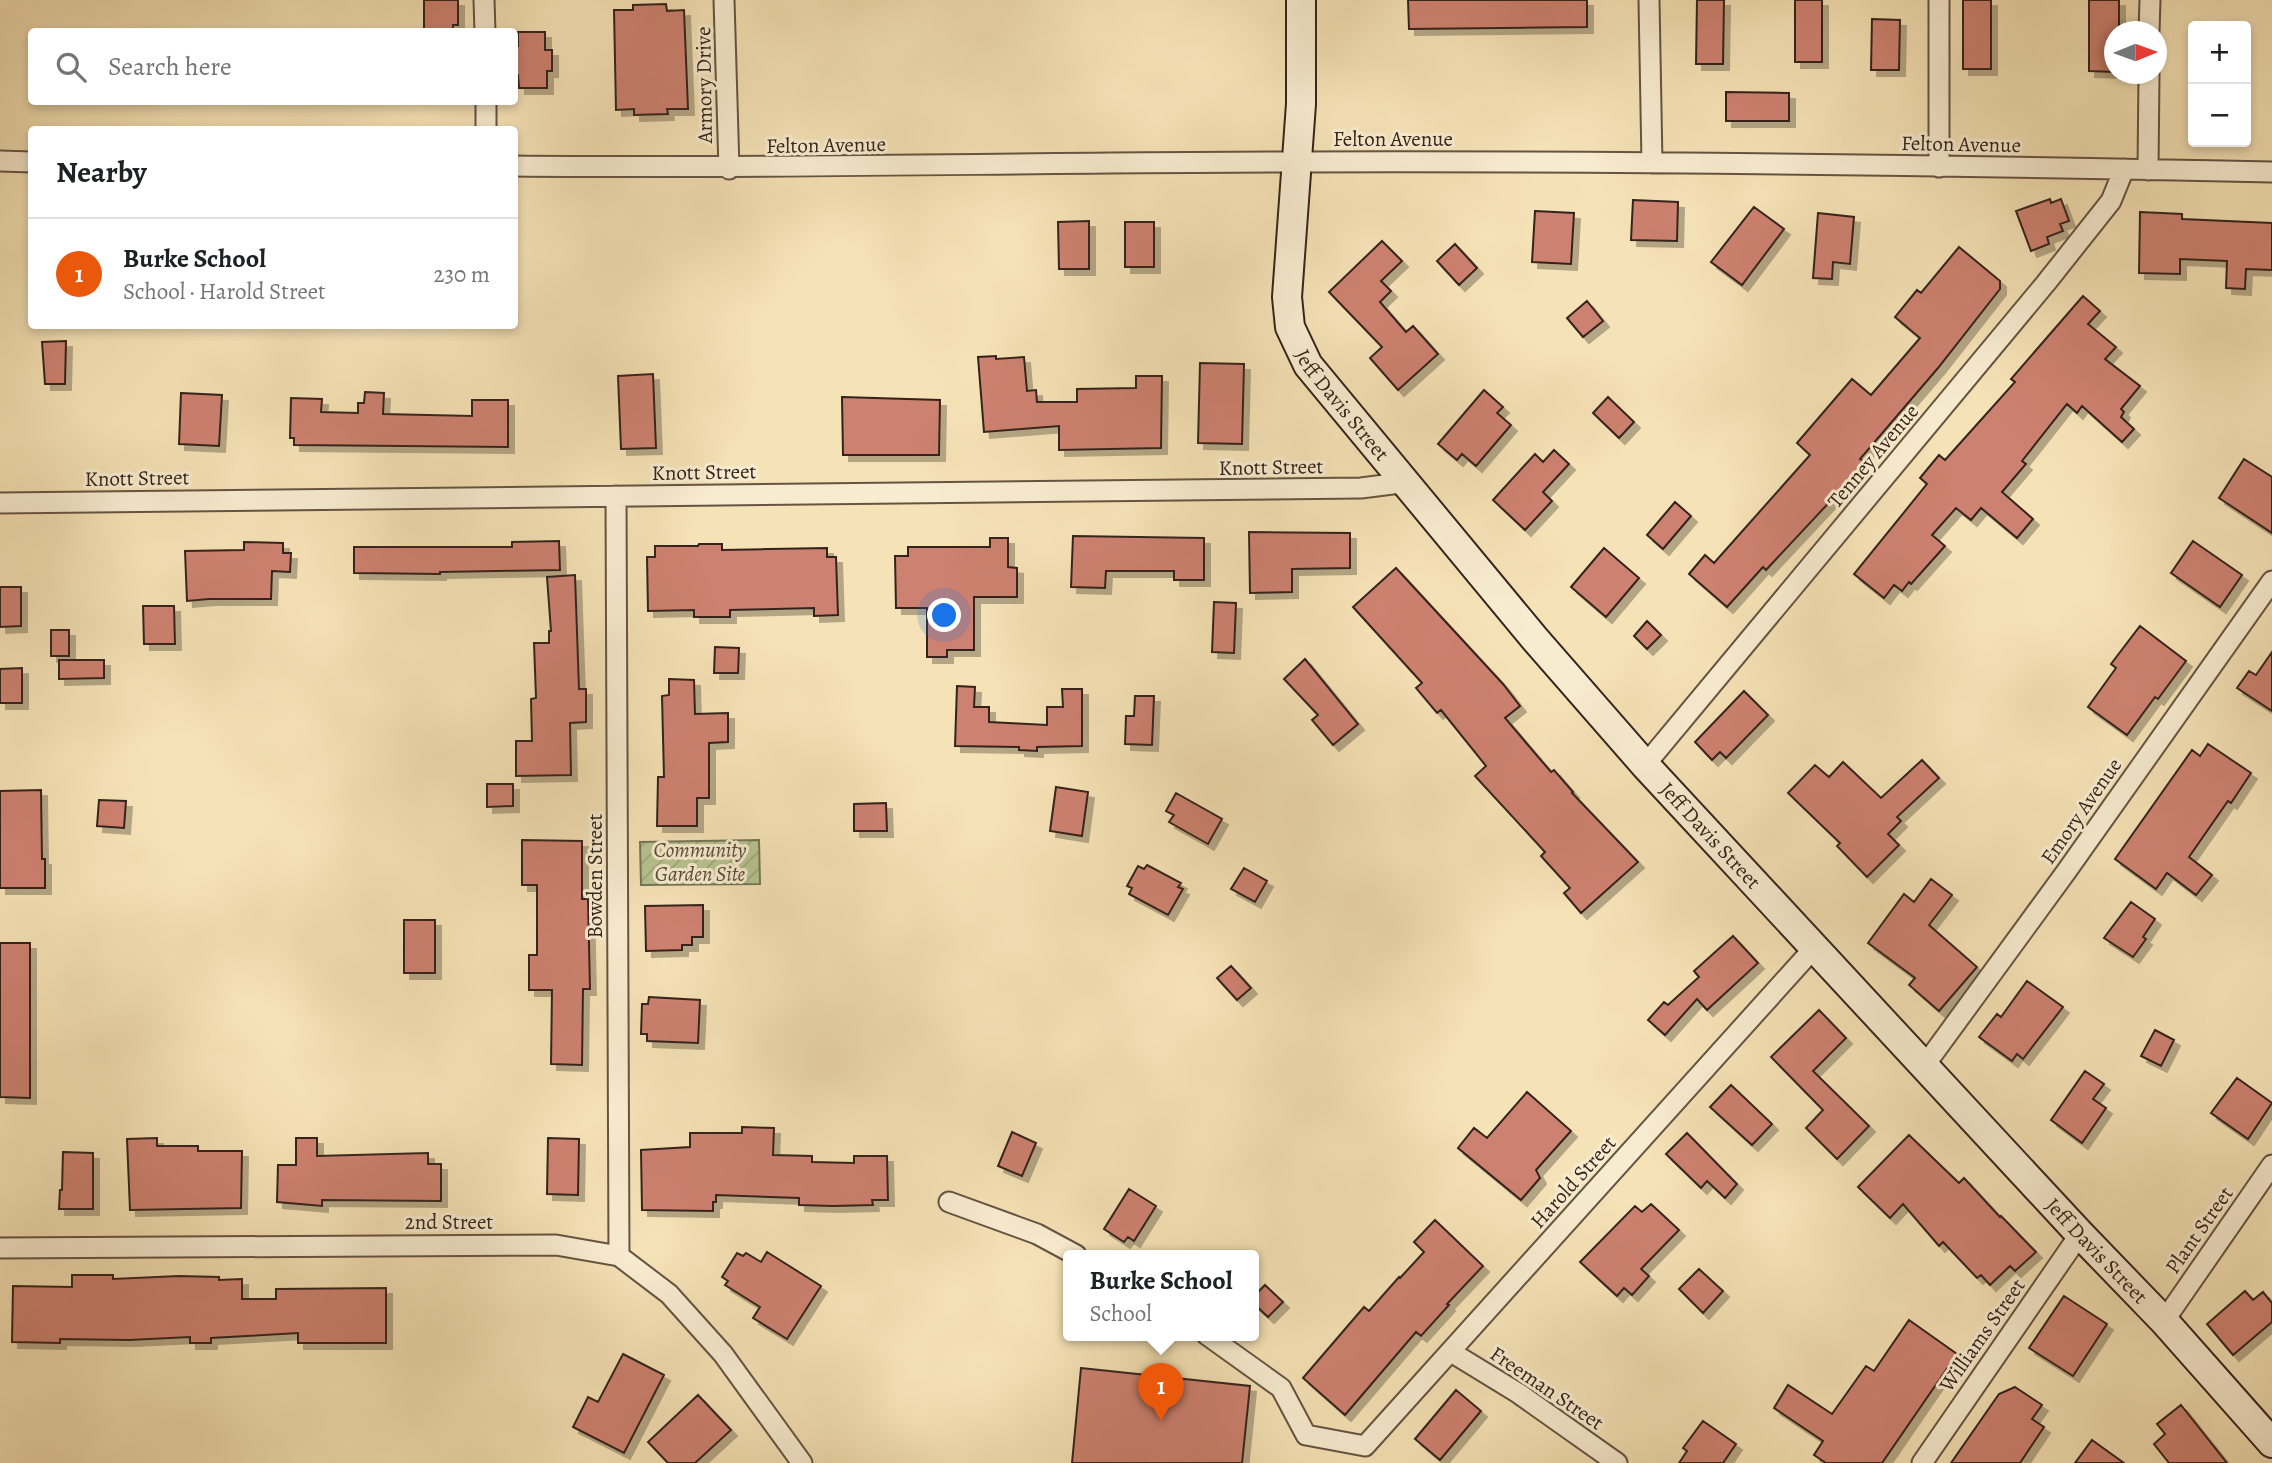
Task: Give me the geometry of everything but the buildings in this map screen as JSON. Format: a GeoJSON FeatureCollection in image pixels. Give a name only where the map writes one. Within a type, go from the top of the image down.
{"type":"FeatureCollection","features":[{"type":"Feature","properties":{"kind":"street"},"geometry":{"type":"LineString","coordinates":[[484,0],[485,28]]}},
{"type":"Feature","properties":{"kind":"street","name":"Armory Drive"},"geometry":{"type":"LineString","coordinates":[[724,0],[729,169]]}},
{"type":"Feature","properties":{"kind":"street","name":"Jeff Davis Street"},"geometry":{"type":"LineString","coordinates":[[1301,0],[1301,104],[1287,297],[1290,327],[1308,365],[1408,482],[1535,639],[1645,765],[2164,1321],[2272,1443]]}},
{"type":"Feature","properties":{"kind":"street"},"geometry":{"type":"LineString","coordinates":[[1649,0],[1652,163]]}},
{"type":"Feature","properties":{"kind":"street"},"geometry":{"type":"LineString","coordinates":[[1939,0],[1939,167]]}},
{"type":"Feature","properties":{"kind":"street"},"geometry":{"type":"LineString","coordinates":[[2150,0],[2150,21]]}},
{"type":"Feature","properties":{"kind":"street"},"geometry":{"type":"LineString","coordinates":[[2148,170],[2149,84]]}},
{"type":"Feature","properties":{"kind":"street"},"geometry":{"type":"LineString","coordinates":[[486,105],[486,126]]}},
{"type":"Feature","properties":{"kind":"street"},"geometry":{"type":"LineString","coordinates":[[0,161],[28,162]]}},
{"type":"Feature","properties":{"kind":"street","name":"Felton Avenue"},"geometry":{"type":"LineString","coordinates":[[518,166],[729,169],[1297,162],[1652,163],[2272,172]]}},
{"type":"Feature","properties":{"kind":"street","name":"Tenney Avenue"},"geometry":{"type":"LineString","coordinates":[[1645,765],[2054,273],[2111,201],[2124,169]]}},
{"type":"Feature","properties":{"kind":"street","name":"Knott Street"},"geometry":{"type":"LineString","coordinates":[[0,503],[1361,488],[1408,482]]}},
{"type":"Feature","properties":{"kind":"street","name":"Bowden Street"},"geometry":{"type":"LineString","coordinates":[[616,496],[619,1256]]}},
{"type":"Feature","properties":{"kind":"street","name":"Emory Avenue"},"geometry":{"type":"LineString","coordinates":[[1925,1065],[2066,873],[2272,581]]}},
{"type":"Feature","properties":{"kind":"street","name":"Harold Street"},"geometry":{"type":"LineString","coordinates":[[1215,1341],[1281,1388],[1306,1435],[1365,1446],[1814,948]]}},
{"type":"Feature","properties":{"kind":"street","name":"Plant Street"},"geometry":{"type":"LineString","coordinates":[[2164,1321],[2272,1166]]}},
{"type":"Feature","properties":{"kind":"street"},"geometry":{"type":"LineString","coordinates":[[949,1202],[1037,1234],[1067,1250]]}},
{"type":"Feature","properties":{"kind":"street","name":"Williams Street"},"geometry":{"type":"LineString","coordinates":[[1922,1463],[2080,1234]]}},
{"type":"Feature","properties":{"kind":"street","name":"2nd Street"},"geometry":{"type":"LineString","coordinates":[[0,1248],[556,1245],[619,1256],[669,1294],[723,1354],[802,1463]]}},
{"type":"Feature","properties":{"kind":"street","name":"Freeman Street"},"geometry":{"type":"LineString","coordinates":[[1451,1352],[1518,1393],[1617,1463]]}},
{"type":"Feature","properties":{"kind":"green space","name":"Community Garden Site"},"geometry":{"type":"Polygon","coordinates":[[[759,840],[760,884],[641,885],[640,842],[759,840]]]}},
{"type":"Feature","properties":{"kind":"place","name":"Burke School"},"geometry":{"type":"Point","coordinates":[1161,1421]}}]}
